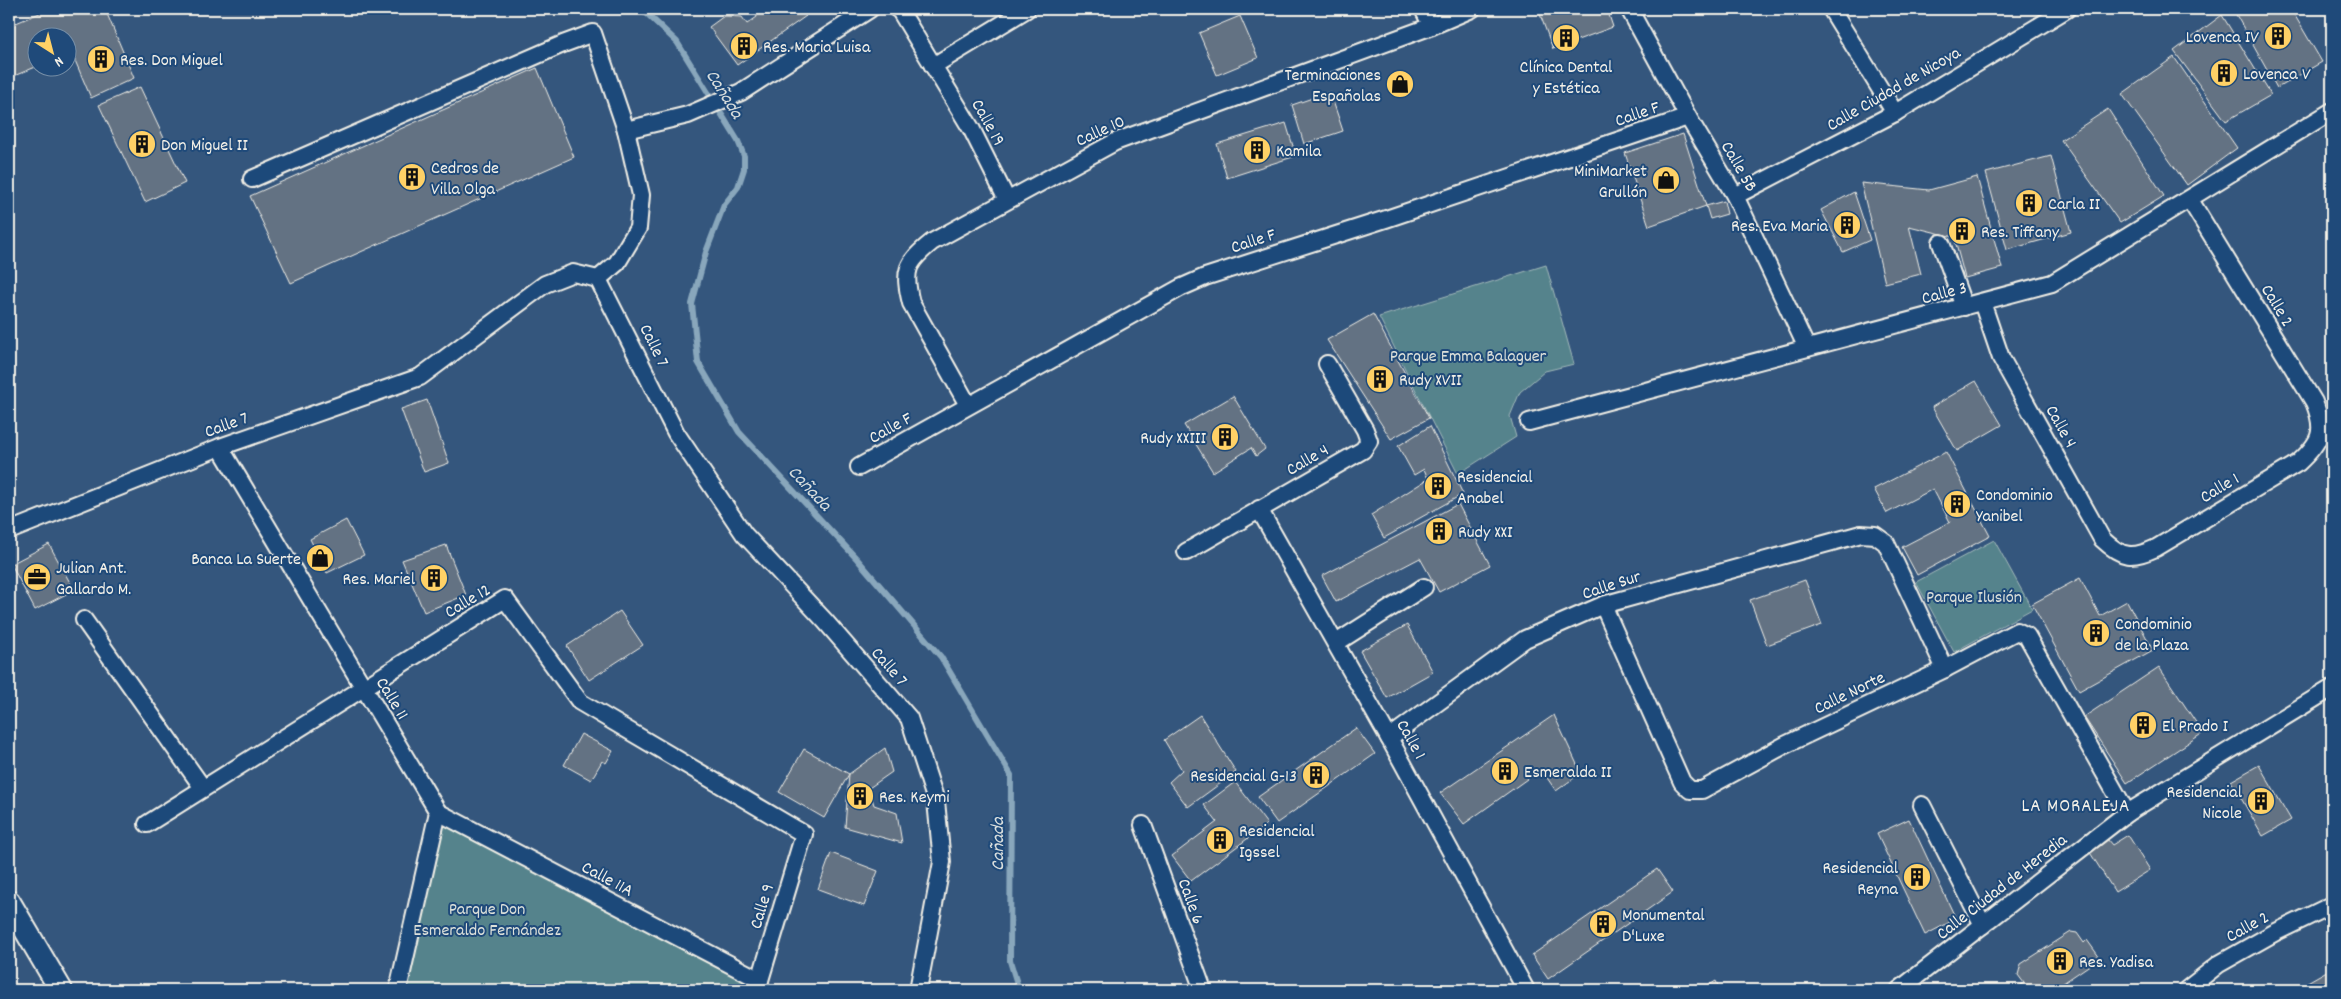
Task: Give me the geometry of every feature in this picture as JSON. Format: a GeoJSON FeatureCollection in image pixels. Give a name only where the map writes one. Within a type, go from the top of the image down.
{"type":"FeatureCollection","features":[{"type":"Feature","properties":{"kind":"main road"},"geometry":{"type":"LineString","coordinates":[[9,902],[61,990]]}},
{"type":"Feature","properties":{"kind":"street"},"geometry":{"type":"LineString","coordinates":[[626,130],[688,116],[741,92],[870,9]]}},
{"type":"Feature","properties":{"kind":"street","name":"Calle 19"},"geometry":{"type":"LineString","coordinates":[[897,9],[899,9],[972,130],[1007,200]]}},
{"type":"Feature","properties":{"kind":"street"},"geometry":{"type":"LineString","coordinates":[[933,66],[1027,9]]}},
{"type":"Feature","properties":{"kind":"street"},"geometry":{"type":"LineString","coordinates":[[1423,9],[1432,26]]}},
{"type":"Feature","properties":{"kind":"street","name":"Calle 10"},"geometry":{"type":"LineString","coordinates":[[968,406],[911,303],[907,285],[906,270],[917,254],[932,242],[1115,142],[1432,26],[1472,9]]}},
{"type":"Feature","properties":{"kind":"street","name":"Calle 5B"},"geometry":{"type":"LineString","coordinates":[[1629,9],[1688,117],[1735,196],[1807,348]]}},
{"type":"Feature","properties":{"kind":"street"},"geometry":{"type":"LineString","coordinates":[[1831,9],[1895,113]]}},
{"type":"Feature","properties":{"kind":"street","name":"Calle Ciudad de Nicoya"},"geometry":{"type":"LineString","coordinates":[[1735,196],[1895,113],[2067,9]]}},
{"type":"Feature","properties":{"kind":"street"},"geometry":{"type":"LineString","coordinates":[[252,179],[563,44],[593,33],[626,130],[641,195],[638,228],[617,263],[598,279]]}},
{"type":"Feature","properties":{"kind":"street","name":"Calle 3"},"geometry":{"type":"LineString","coordinates":[[1529,422],[2059,280],[2332,111]]}},
{"type":"Feature","properties":{"kind":"street","name":"Calle F"},"geometry":{"type":"LineString","coordinates":[[859,467],[1180,288],[1205,277],[1377,222],[1688,117]]}},
{"type":"Feature","properties":{"kind":"street","name":"Calle 2"},"geometry":{"type":"LineString","coordinates":[[2190,200],[2314,402],[2321,418],[2321,435]]}},
{"type":"Feature","properties":{"kind":"street"},"geometry":{"type":"LineString","coordinates":[[1941,242],[1964,307]]}},
{"type":"Feature","properties":{"kind":"street","name":"Calle 7"},"geometry":{"type":"LineString","coordinates":[[9,531],[220,447],[420,377],[545,284],[573,273],[598,279],[676,433],[744,534],[825,621],[909,718],[936,801],[942,862],[918,990]]}},
{"type":"Feature","properties":{"kind":"street","name":"Calle 4"},"geometry":{"type":"LineString","coordinates":[[1982,302],[2001,358],[2102,539],[2113,550],[2126,556]]}},
{"type":"Feature","properties":{"kind":"street","name":"Calle 4"},"geometry":{"type":"LineString","coordinates":[[1186,552],[1363,450],[1369,441],[1365,430],[1327,364]]}},
{"type":"Feature","properties":{"kind":"street","name":"Calle 1"},"geometry":{"type":"LineString","coordinates":[[2126,556],[2142,554],[2156,548],[2298,463],[2313,450],[2321,435]]}},
{"type":"Feature","properties":{"kind":"street","name":"Calle 11"},"geometry":{"type":"LineString","coordinates":[[220,447],[438,812]]}},
{"type":"Feature","properties":{"kind":"street","name":"Calle 1"},"geometry":{"type":"LineString","coordinates":[[1259,509],[1389,738],[1526,990]]}},
{"type":"Feature","properties":{"kind":"street","name":"Calle Sur"},"geometry":{"type":"LineString","coordinates":[[1389,738],[1525,639],[1603,605],[1861,534],[1875,535],[1886,543],[1944,669]]}},
{"type":"Feature","properties":{"kind":"street"},"geometry":{"type":"LineString","coordinates":[[1336,643],[1424,587]]}},
{"type":"Feature","properties":{"kind":"street","name":"Calle 12"},"geometry":{"type":"LineString","coordinates":[[147,824],[505,599],[580,702],[804,834]]}},
{"type":"Feature","properties":{"kind":"street","name":"Calle Norte"},"geometry":{"type":"LineString","coordinates":[[1603,605],[1682,782],[1690,790],[1702,790],[1785,745],[1944,669],[2017,631],[2027,636],[2126,813]]}},
{"type":"Feature","properties":{"kind":"street"},"geometry":{"type":"LineString","coordinates":[[84,620],[203,788]]}},
{"type":"Feature","properties":{"kind":"street","name":"Calle Ciudad de Heredia"},"geometry":{"type":"LineString","coordinates":[[1908,987],[1983,925],[2126,813],[2332,688]]}},
{"type":"Feature","properties":{"kind":"street"},"geometry":{"type":"LineString","coordinates":[[1922,805],[1983,925]]}},
{"type":"Feature","properties":{"kind":"street"},"geometry":{"type":"LineString","coordinates":[[398,990],[438,812]]}},
{"type":"Feature","properties":{"kind":"street","name":"Calle 11A"},"geometry":{"type":"LineString","coordinates":[[438,812],[758,985]]}},
{"type":"Feature","properties":{"kind":"street","name":"Calle 6"},"geometry":{"type":"LineString","coordinates":[[1144,825],[1203,990]]}},
{"type":"Feature","properties":{"kind":"street","name":"Calle 9"},"geometry":{"type":"LineString","coordinates":[[758,985],[804,834]]}},
{"type":"Feature","properties":{"kind":"street","name":"Calle 2"},"geometry":{"type":"LineString","coordinates":[[2186,990],[2219,964],[2274,933],[2332,905]]}},
{"type":"Feature","properties":{"kind":"green space","name":"Parque Emma Balaguer"},"geometry":{"type":"Polygon","coordinates":[[[1546,265],[1574,364],[1545,371],[1520,392],[1510,416],[1516,437],[1458,474],[1379,317],[1546,265]]]}},
{"type":"Feature","properties":{"kind":"green space","name":"Parque Ilusión"},"geometry":{"type":"Polygon","coordinates":[[[1994,540],[2032,609],[1954,652],[1916,582],[1994,540]]]}},
{"type":"Feature","properties":{"kind":"green space","name":"Parque Don Esmeraldo Fernández"},"geometry":{"type":"Polygon","coordinates":[[[438,812],[760,980],[756,990],[398,990],[438,812]]]}},
{"type":"Feature","properties":{"kind":"building","name":"Res. Don Miguel"},"geometry":{"type":"Polygon","coordinates":[[[49,9],[105,9],[134,78],[91,98],[78,67],[78,28],[28,28],[28,70],[9,78],[9,26],[49,9]]]}},
{"type":"Feature","properties":{"kind":"building","name":"Res. Maria Luisa"},"geometry":{"type":"Polygon","coordinates":[[[799,9],[806,16],[737,65],[709,27],[724,16],[742,17],[747,24],[757,17],[755,10],[799,9]]]}},
{"type":"Feature","properties":{"kind":"building","name":"Clínica Dental y Estética"},"geometry":{"type":"Polygon","coordinates":[[[1538,9],[1607,9],[1613,27],[1553,49],[1538,9]]]}},
{"type":"Feature","properties":{"kind":"building","name":"Lovenca IV"},"geometry":{"type":"Polygon","coordinates":[[[2237,9],[2291,9],[2322,62],[2277,88],[2234,11],[2237,9]]]}},
{"type":"Feature","properties":{"kind":"building","name":"Lovenca V"},"geometry":{"type":"Polygon","coordinates":[[[2222,15],[2271,95],[2226,121],[2174,51],[2222,15]]]}},
{"type":"Feature","properties":{"kind":"building"},"geometry":{"type":"Polygon","coordinates":[[[1240,16],[1258,58],[1217,75],[1199,33],[1240,16]]]}},
{"type":"Feature","properties":{"kind":"building"},"geometry":{"type":"Polygon","coordinates":[[[2174,57],[2237,148],[2187,185],[2122,94],[2174,57]]]}},
{"type":"Feature","properties":{"kind":"building","name":"Cedros de Villa Olga"},"geometry":{"type":"Polygon","coordinates":[[[537,68],[574,157],[291,283],[250,196],[537,68]]]}},
{"type":"Feature","properties":{"kind":"building","name":"Don Miguel II"},"geometry":{"type":"Polygon","coordinates":[[[140,87],[185,183],[145,202],[99,105],[140,87]]]}},
{"type":"Feature","properties":{"kind":"building"},"geometry":{"type":"Polygon","coordinates":[[[1330,92],[1343,131],[1304,144],[1292,105],[1330,92]]]}},
{"type":"Feature","properties":{"kind":"building"},"geometry":{"type":"Polygon","coordinates":[[[2108,109],[2164,196],[2120,223],[2061,140],[2108,109]]]}},
{"type":"Feature","properties":{"kind":"building","name":"Kamila"},"geometry":{"type":"Polygon","coordinates":[[[1286,123],[1296,156],[1227,178],[1217,144],[1286,123]]]}},
{"type":"Feature","properties":{"kind":"building","name":"MiniMarket Grullón"},"geometry":{"type":"Polygon","coordinates":[[[1683,134],[1706,206],[1649,226],[1625,153],[1683,134]]]}},
{"type":"Feature","properties":{"kind":"building","name":"Carla II"},"geometry":{"type":"Polygon","coordinates":[[[2051,156],[2071,232],[2007,250],[1986,173],[2051,156]]]}},
{"type":"Feature","properties":{"kind":"building","name":"Res. Tiffany"},"geometry":{"type":"Polygon","coordinates":[[[1977,177],[2002,268],[1965,278],[1954,237],[1909,226],[1921,274],[1885,283],[1861,183],[1929,190],[1977,177]]]}},
{"type":"Feature","properties":{"kind":"building","name":"Res. Eva Maria"},"geometry":{"type":"Polygon","coordinates":[[[1854,192],[1870,240],[1843,252],[1821,210],[1854,192]]]}},
{"type":"Feature","properties":{"kind":"building"},"geometry":{"type":"Polygon","coordinates":[[[1724,201],[1727,214],[1710,219],[1706,206],[1724,201]]]}},
{"type":"Feature","properties":{"kind":"building","name":"Rudy XVII"},"geometry":{"type":"Polygon","coordinates":[[[1373,314],[1429,418],[1391,439],[1327,340],[1373,314]]]}},
{"type":"Feature","properties":{"kind":"building"},"geometry":{"type":"Polygon","coordinates":[[[1976,381],[2002,425],[1957,451],[1932,407],[1976,381]]]}},
{"type":"Feature","properties":{"kind":"building","name":"Rudy XXIII"},"geometry":{"type":"Polygon","coordinates":[[[1233,396],[1265,449],[1256,456],[1251,448],[1213,472],[1184,425],[1233,396]]]}},
{"type":"Feature","properties":{"kind":"building"},"geometry":{"type":"Polygon","coordinates":[[[427,400],[449,463],[424,472],[401,409],[427,400]]]}},
{"type":"Feature","properties":{"kind":"building","name":"Residencial Anabel"},"geometry":{"type":"Polygon","coordinates":[[[1430,426],[1463,494],[1384,538],[1371,515],[1428,479],[1424,469],[1414,475],[1398,446],[1430,426]]]}},
{"type":"Feature","properties":{"kind":"building","name":"Condominio Yanibel"},"geometry":{"type":"Polygon","coordinates":[[[1946,452],[1990,536],[1917,575],[1902,547],[1950,522],[1933,489],[1887,513],[1874,489],[1946,452]]]}},
{"type":"Feature","properties":{"kind":"building","name":"Rudy XXI"},"geometry":{"type":"Polygon","coordinates":[[[1458,504],[1490,565],[1439,592],[1420,558],[1336,602],[1322,576],[1458,504]]]}},
{"type":"Feature","properties":{"kind":"building"},"geometry":{"type":"Polygon","coordinates":[[[346,520],[364,555],[327,573],[310,539],[346,520]]]}},
{"type":"Feature","properties":{"kind":"building"},"geometry":{"type":"Polygon","coordinates":[[[49,544],[74,590],[35,610],[11,564],[49,544]]]}},
{"type":"Feature","properties":{"kind":"building","name":"Res. Mariel"},"geometry":{"type":"Polygon","coordinates":[[[446,545],[466,595],[424,612],[402,560],[446,545]]]}},
{"type":"Feature","properties":{"kind":"building","name":"Condominio de la Plaza"},"geometry":{"type":"Polygon","coordinates":[[[2080,578],[2100,616],[2127,601],[2153,650],[2079,691],[2032,604],[2080,578]]]}},
{"type":"Feature","properties":{"kind":"building"},"geometry":{"type":"Polygon","coordinates":[[[1805,580],[1822,625],[1767,645],[1750,600],[1805,580]]]}},
{"type":"Feature","properties":{"kind":"building"},"geometry":{"type":"Polygon","coordinates":[[[620,611],[643,645],[589,680],[567,646],[620,611]]]}},
{"type":"Feature","properties":{"kind":"building"},"geometry":{"type":"Polygon","coordinates":[[[1407,625],[1433,672],[1387,698],[1360,651],[1407,625]]]}},
{"type":"Feature","properties":{"kind":"building","name":"El Prado I"},"geometry":{"type":"Polygon","coordinates":[[[2159,667],[2203,733],[2127,783],[2084,717],[2159,667]]]}},
{"type":"Feature","properties":{"kind":"building"},"geometry":{"type":"Polygon","coordinates":[[[1200,715],[1236,772],[1188,807],[1169,782],[1182,770],[1164,740],[1200,715]]]}},
{"type":"Feature","properties":{"kind":"building","name":"Esmeralda II"},"geometry":{"type":"Polygon","coordinates":[[[1554,715],[1581,773],[1556,791],[1541,769],[1464,824],[1440,793],[1554,715]]]}},
{"type":"Feature","properties":{"kind":"building","name":"Residencial G-13"},"geometry":{"type":"Polygon","coordinates":[[[1356,728],[1375,754],[1277,823],[1258,797],[1356,728]]]}},
{"type":"Feature","properties":{"kind":"building"},"geometry":{"type":"Polygon","coordinates":[[[581,734],[613,751],[606,763],[602,761],[591,780],[564,765],[581,734]]]}},
{"type":"Feature","properties":{"kind":"building","name":"Res. Keymi"},"geometry":{"type":"Polygon","coordinates":[[[885,748],[892,772],[869,788],[874,805],[897,813],[902,843],[845,827],[849,774],[885,748]]]}},
{"type":"Feature","properties":{"kind":"building"},"geometry":{"type":"Polygon","coordinates":[[[804,749],[849,774],[824,818],[779,792],[804,749]]]}},
{"type":"Feature","properties":{"kind":"building","name":"Residencial Nicole"},"geometry":{"type":"Polygon","coordinates":[[[2259,765],[2291,820],[2263,836],[2231,781],[2259,765]]]}},
{"type":"Feature","properties":{"kind":"building","name":"Residencial Igssel"},"geometry":{"type":"Polygon","coordinates":[[[1235,782],[1267,824],[1191,881],[1172,856],[1217,822],[1204,805],[1235,782]]]}},
{"type":"Feature","properties":{"kind":"building","name":"Residencial Reyna"},"geometry":{"type":"Polygon","coordinates":[[[1909,819],[1956,919],[1925,935],[1877,834],[1909,819]]]}},
{"type":"Feature","properties":{"kind":"building"},"geometry":{"type":"Polygon","coordinates":[[[2128,835],[2150,870],[2115,892],[2089,851],[2107,839],[2112,845],[2128,835]]]}},
{"type":"Feature","properties":{"kind":"building"},"geometry":{"type":"Polygon","coordinates":[[[831,853],[878,871],[864,906],[818,889],[831,853]]]}},
{"type":"Feature","properties":{"kind":"building","name":"Monumental D'Luxe"},"geometry":{"type":"Polygon","coordinates":[[[1657,869],[1673,892],[1548,979],[1532,955],[1657,869]]]}},
{"type":"Feature","properties":{"kind":"building","name":"Res. Yadisa"},"geometry":{"type":"Polygon","coordinates":[[[2071,932],[2077,933],[2084,943],[2087,940],[2100,958],[2053,990],[2022,990],[2019,986],[2024,983],[2018,975],[2021,964],[2071,932]]]}},
{"type":"Feature","properties":{"kind":"building"},"geometry":{"type":"Polygon","coordinates":[[[2332,968],[2332,990],[2308,990],[2304,984],[2332,968]]]}},
{"type":"Feature","properties":{"kind":"building"},"geometry":{"type":"Polygon","coordinates":[[[1716,981],[1720,990],[1701,990],[1716,981]]]}},
{"type":"Feature","properties":{"kind":"waterway","name":"Cañada"},"geometry":{"type":"LineString","coordinates":[[642,9],[677,42],[738,141],[744,156],[744,169],[738,187],[724,205],[706,252],[692,304],[698,362],[739,432],[857,559],[941,657],[1011,775],[1010,961],[1019,990]]}},
{"type":"Feature","properties":{"kind":"place","name":"Lovenca IV"},"geometry":{"type":"Point","coordinates":[2278,36]}},
{"type":"Feature","properties":{"kind":"place","name":"Clínica Dental y Estética"},"geometry":{"type":"Point","coordinates":[1566,38]}},
{"type":"Feature","properties":{"kind":"place","name":"Res. Maria Luisa"},"geometry":{"type":"Point","coordinates":[744,46]}},
{"type":"Feature","properties":{"kind":"place","name":"Res. Don Miguel"},"geometry":{"type":"Point","coordinates":[101,59]}},
{"type":"Feature","properties":{"kind":"place","name":"Lovenca V"},"geometry":{"type":"Point","coordinates":[2224,73]}},
{"type":"Feature","properties":{"kind":"place","name":"Terminaciones Españolas"},"geometry":{"type":"Point","coordinates":[1400,84]}},
{"type":"Feature","properties":{"kind":"place","name":"Don Miguel II"},"geometry":{"type":"Point","coordinates":[142,144]}},
{"type":"Feature","properties":{"kind":"place","name":"Kamila"},"geometry":{"type":"Point","coordinates":[1257,150]}},
{"type":"Feature","properties":{"kind":"place","name":"Cedros de Villa Olga"},"geometry":{"type":"Point","coordinates":[412,177]}},
{"type":"Feature","properties":{"kind":"place","name":"MiniMarket Grullón"},"geometry":{"type":"Point","coordinates":[1666,180]}},
{"type":"Feature","properties":{"kind":"place","name":"Carla II"},"geometry":{"type":"Point","coordinates":[2029,203]}},
{"type":"Feature","properties":{"kind":"place","name":"Res. Eva Maria"},"geometry":{"type":"Point","coordinates":[1847,225]}},
{"type":"Feature","properties":{"kind":"place","name":"Res. Tiffany"},"geometry":{"type":"Point","coordinates":[1962,231]}},
{"type":"Feature","properties":{"kind":"place","name":"Rudy XVII"},"geometry":{"type":"Point","coordinates":[1380,379]}},
{"type":"Feature","properties":{"kind":"place","name":"Rudy XXIII"},"geometry":{"type":"Point","coordinates":[1225,437]}},
{"type":"Feature","properties":{"kind":"place","name":"Residencial Anabel"},"geometry":{"type":"Point","coordinates":[1438,486]}},
{"type":"Feature","properties":{"kind":"place","name":"Condominio Yanibel"},"geometry":{"type":"Point","coordinates":[1957,504]}},
{"type":"Feature","properties":{"kind":"place","name":"Rudy XXI"},"geometry":{"type":"Point","coordinates":[1439,531]}},
{"type":"Feature","properties":{"kind":"place","name":"Banca La Suerte"},"geometry":{"type":"Point","coordinates":[320,558]}},
{"type":"Feature","properties":{"kind":"place","name":"Julian Ant. Gallardo M."},"geometry":{"type":"Point","coordinates":[37,577]}},
{"type":"Feature","properties":{"kind":"place","name":"Res. Mariel"},"geometry":{"type":"Point","coordinates":[434,578]}},
{"type":"Feature","properties":{"kind":"place","name":"Condominio de la Plaza"},"geometry":{"type":"Point","coordinates":[2096,633]}},
{"type":"Feature","properties":{"kind":"place","name":"El Prado I"},"geometry":{"type":"Point","coordinates":[2143,725]}},
{"type":"Feature","properties":{"kind":"place","name":"Esmeralda II"},"geometry":{"type":"Point","coordinates":[1505,771]}},
{"type":"Feature","properties":{"kind":"place","name":"Residencial G-13"},"geometry":{"type":"Point","coordinates":[1316,775]}},
{"type":"Feature","properties":{"kind":"place","name":"Res. Keymi"},"geometry":{"type":"Point","coordinates":[860,796]}},
{"type":"Feature","properties":{"kind":"place","name":"Residencial Nicole"},"geometry":{"type":"Point","coordinates":[2261,801]}},
{"type":"Feature","properties":{"kind":"place","name":"Residencial Igssel"},"geometry":{"type":"Point","coordinates":[1220,840]}},
{"type":"Feature","properties":{"kind":"place","name":"Residencial Reyna"},"geometry":{"type":"Point","coordinates":[1917,877]}},
{"type":"Feature","properties":{"kind":"place","name":"Monumental D'Luxe"},"geometry":{"type":"Point","coordinates":[1603,924]}},
{"type":"Feature","properties":{"kind":"place","name":"Res. Yadisa"},"geometry":{"type":"Point","coordinates":[2060,961]}},
{"type":"Feature","properties":{"kind":"district","name":"LA MORALEJA"},"geometry":{"type":"Point","coordinates":[2076,804]}}]}
